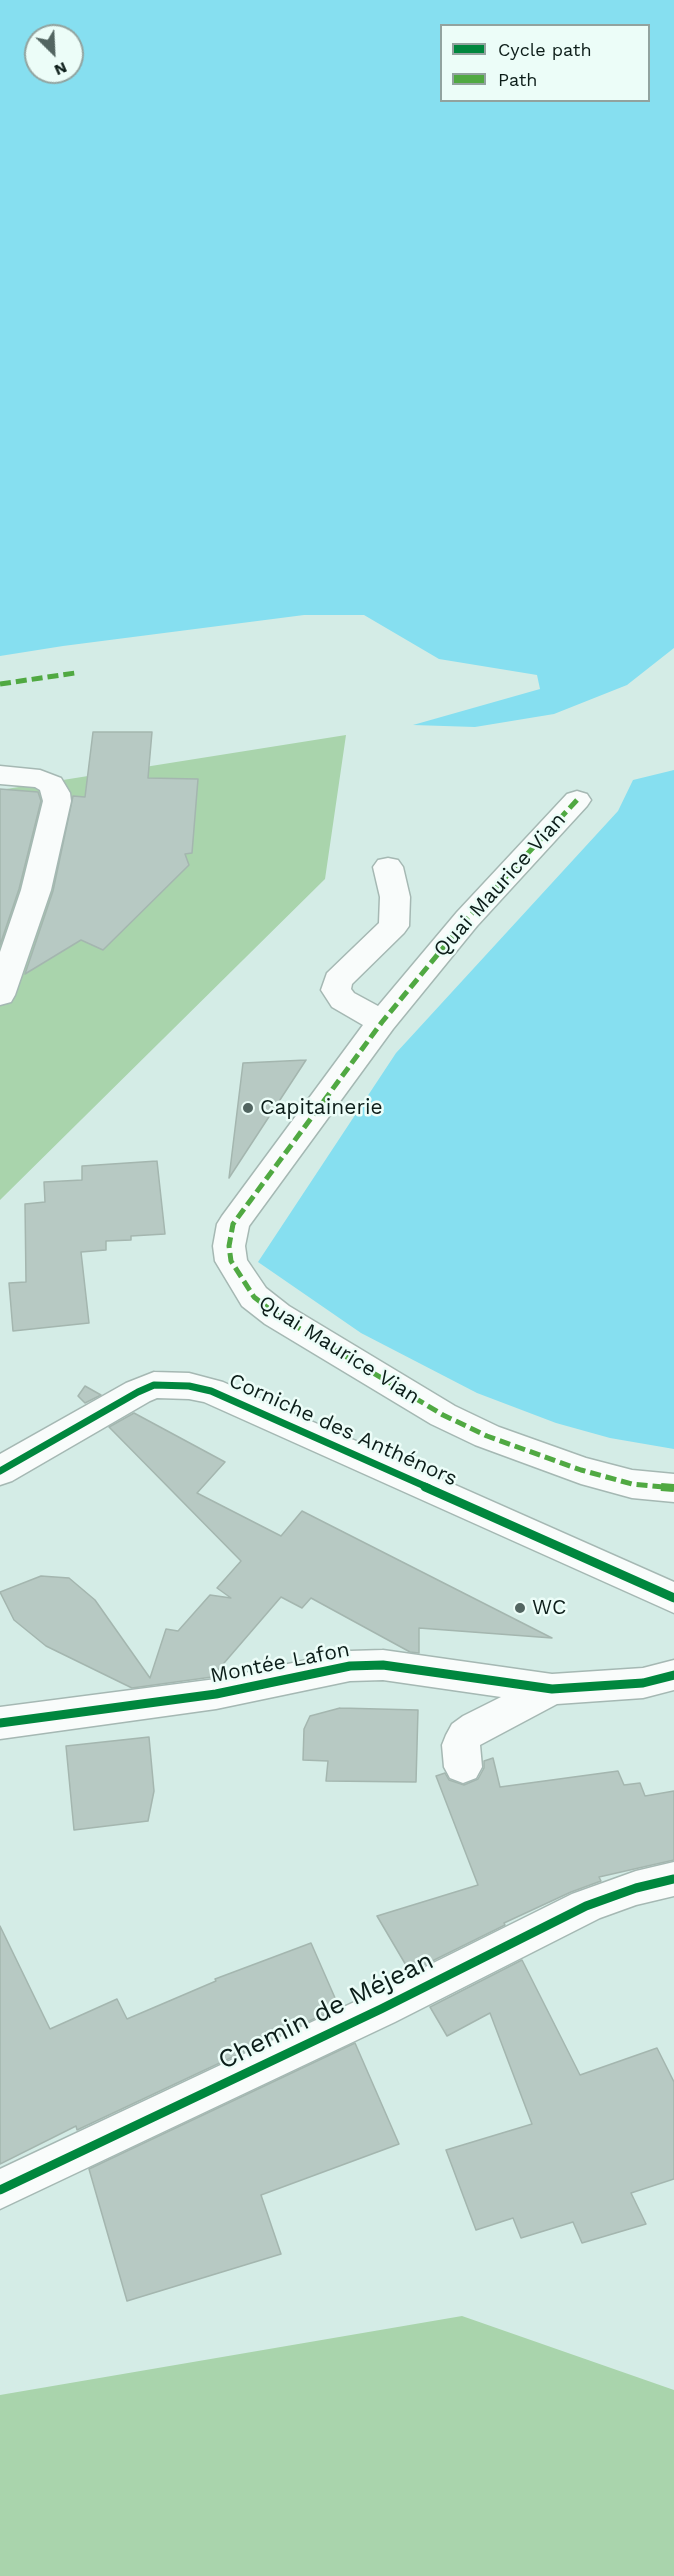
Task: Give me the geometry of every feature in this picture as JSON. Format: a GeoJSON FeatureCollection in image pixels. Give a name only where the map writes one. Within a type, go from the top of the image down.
{"type":"FeatureCollection","features":[{"type":"Feature","properties":{"kind":"street"},"geometry":{"type":"LineString","coordinates":[[0,775],[40,779],[51,784],[57,801],[36,890],[0,995]]}},
{"type":"Feature","properties":{"kind":"street","name":"Quai Maurice Vian"},"geometry":{"type":"LineString","coordinates":[[577,800],[467,919],[382,1022],[233,1224],[229,1246],[231,1262],[254,1297],[277,1315],[443,1415],[487,1436],[581,1470],[632,1484],[674,1488]]}},
{"type":"Feature","properties":{"kind":"street"},"geometry":{"type":"LineString","coordinates":[[382,1022],[343,1000],[336,990],[338,980],[394,926],[395,897],[388,867]]}},
{"type":"Feature","properties":{"kind":"street","name":"Corniche des Anthénors"},"geometry":{"type":"LineString","coordinates":[[0,1471],[138,1392],[154,1385],[189,1386],[212,1391],[674,1598]]}},
{"type":"Feature","properties":{"kind":"street","name":"Montée Lafon"},"geometry":{"type":"LineString","coordinates":[[0,1723],[216,1694],[350,1666],[383,1665],[552,1689],[644,1683],[674,1675]]}},
{"type":"Feature","properties":{"kind":"street"},"geometry":{"type":"LineString","coordinates":[[463,1767],[461,1745],[465,1736],[476,1727],[552,1689]]}},
{"type":"Feature","properties":{"kind":"street","name":"Chemin de Méjean"},"geometry":{"type":"LineString","coordinates":[[0,2190],[381,2009],[586,1906],[636,1888],[674,1879]]}},
{"type":"Feature","properties":{"kind":"green space"},"geometry":{"type":"Polygon","coordinates":[[[346,735],[325,879],[0,1200],[0,790],[346,735]]]}},
{"type":"Feature","properties":{"kind":"green space"},"geometry":{"type":"Polygon","coordinates":[[[462,2316],[674,2390],[674,2576],[0,2576],[0,2395],[462,2316]]]}},
{"type":"Feature","properties":{"kind":"water"},"geometry":{"type":"Polygon","coordinates":[[[0,0],[674,0],[674,648],[627,685],[554,714],[475,727],[413,725],[540,689],[537,675],[439,659],[364,615],[304,615],[0,656],[0,0]]]}},
{"type":"Feature","properties":{"kind":"water"},"geometry":{"type":"Polygon","coordinates":[[[674,770],[674,1449],[610,1438],[556,1423],[477,1393],[361,1333],[258,1262],[396,1053],[618,811],[633,780],[674,770]]]}},
{"type":"Feature","properties":{"kind":"building"},"geometry":{"type":"Polygon","coordinates":[[[93,732],[152,732],[148,778],[198,779],[192,853],[185,854],[189,865],[103,950],[81,940],[25,974],[53,891],[73,796],[85,797],[93,732]]]}},
{"type":"Feature","properties":{"kind":"building"},"geometry":{"type":"Polygon","coordinates":[[[0,789],[38,792],[41,801],[19,889],[0,945],[0,789]]]}},
{"type":"Feature","properties":{"kind":"building","name":"Capitainerie"},"geometry":{"type":"Polygon","coordinates":[[[306,1060],[229,1178],[243,1063],[306,1060]]]}},
{"type":"Feature","properties":{"kind":"building"},"geometry":{"type":"Polygon","coordinates":[[[157,1161],[165,1234],[131,1236],[131,1240],[106,1241],[106,1250],[81,1252],[89,1323],[13,1331],[9,1283],[26,1282],[25,1204],[45,1202],[44,1182],[82,1180],[82,1166],[157,1161]]]}},
{"type":"Feature","properties":{"kind":"building"},"geometry":{"type":"Polygon","coordinates":[[[85,1386],[101,1395],[85,1403],[78,1396],[85,1386]]]}},
{"type":"Feature","properties":{"kind":"building"},"geometry":{"type":"Polygon","coordinates":[[[134,1413],[225,1462],[197,1493],[281,1536],[302,1511],[552,1638],[419,1628],[419,1653],[410,1652],[311,1598],[302,1608],[281,1597],[212,1677],[132,1688],[46,1646],[14,1620],[0,1592],[41,1576],[69,1578],[95,1600],[150,1678],[166,1629],[178,1631],[210,1595],[231,1598],[217,1588],[241,1561],[109,1427],[134,1413]]]}},
{"type":"Feature","properties":{"kind":"building"},"geometry":{"type":"Polygon","coordinates":[[[340,1708],[418,1710],[416,1782],[326,1781],[328,1761],[303,1760],[304,1729],[310,1716],[340,1708]]]}},
{"type":"Feature","properties":{"kind":"building"},"geometry":{"type":"Polygon","coordinates":[[[149,1737],[154,1791],[148,1821],[74,1830],[66,1746],[149,1737]]]}},
{"type":"Feature","properties":{"kind":"building"},"geometry":{"type":"Polygon","coordinates":[[[493,1758],[500,1787],[618,1771],[624,1785],[640,1783],[645,1796],[674,1791],[674,1860],[599,1877],[601,1881],[571,1892],[504,1923],[505,1925],[410,1972],[377,1916],[478,1885],[436,1776],[445,1773],[449,1780],[464,1785],[478,1779],[484,1768],[484,1761],[493,1758]]]}},
{"type":"Feature","properties":{"kind":"building"},"geometry":{"type":"Polygon","coordinates":[[[0,1926],[50,2029],[117,1999],[127,2019],[216,1981],[215,1979],[311,1943],[339,2007],[77,2130],[76,2126],[0,2164],[0,1926]]]}},
{"type":"Feature","properties":{"kind":"building"},"geometry":{"type":"Polygon","coordinates":[[[522,1960],[580,2075],[657,2048],[674,2082],[674,2179],[631,2193],[646,2224],[582,2243],[573,2222],[521,2238],[513,2218],[476,2230],[446,2150],[532,2124],[490,2013],[447,2036],[430,2007],[522,1960]]]}},
{"type":"Feature","properties":{"kind":"building"},"geometry":{"type":"Polygon","coordinates":[[[355,2043],[399,2144],[261,2195],[281,2254],[127,2301],[89,2169],[355,2043]]]}},
{"type":"Feature","properties":{"kind":"marked path"},"geometry":{"type":"LineString","coordinates":[[0,684],[75,673]]}},
{"type":"Feature","properties":{"kind":"marked path"},"geometry":{"type":"LineString","coordinates":[[577,800],[467,919],[382,1022],[233,1224],[229,1246],[231,1261],[254,1297],[277,1315],[443,1415],[487,1436],[581,1470],[632,1484],[674,1488]]}},
{"type":"Feature","properties":{"kind":"cycle path"},"geometry":{"type":"LineString","coordinates":[[0,1471],[138,1392],[154,1385],[189,1386],[211,1391],[674,1598]]}},
{"type":"Feature","properties":{"kind":"cycle path"},"geometry":{"type":"LineString","coordinates":[[0,1723],[216,1694],[350,1666],[383,1665],[552,1689],[643,1683],[674,1675]]}},
{"type":"Feature","properties":{"kind":"cycle path"},"geometry":{"type":"LineString","coordinates":[[0,2190],[381,2009],[586,1906],[636,1888],[674,1879]]}},
{"type":"Feature","properties":{"kind":"place","name":"Capitainerie"},"geometry":{"type":"Point","coordinates":[248,1108]}},
{"type":"Feature","properties":{"kind":"place","name":"WC"},"geometry":{"type":"Point","coordinates":[520,1608]}}]}
